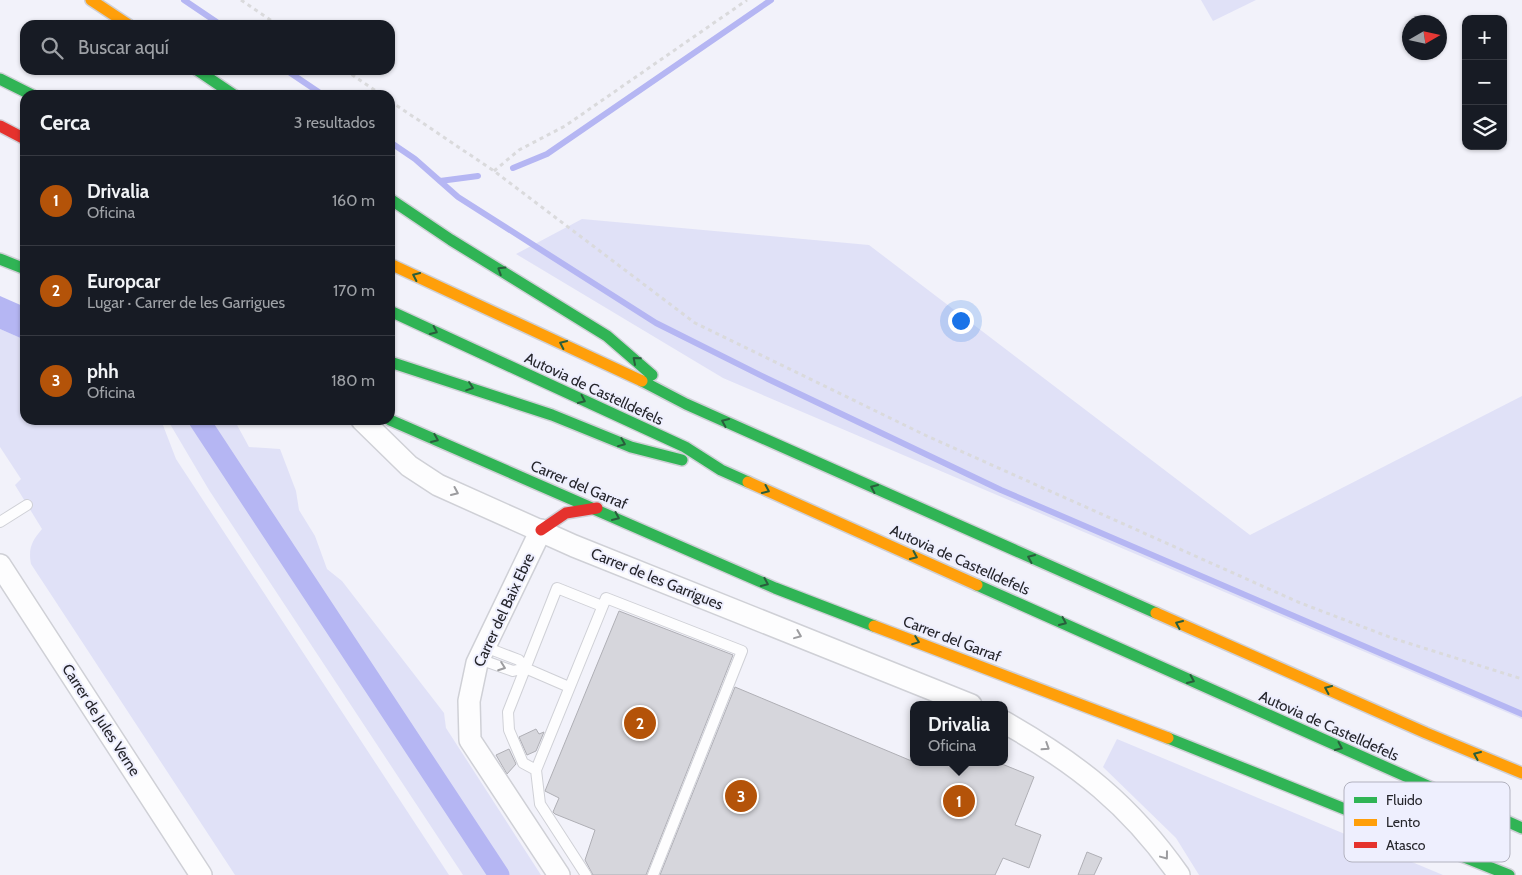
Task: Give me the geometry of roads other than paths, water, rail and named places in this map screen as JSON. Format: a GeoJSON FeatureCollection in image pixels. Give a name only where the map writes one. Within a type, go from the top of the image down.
{"type":"FeatureCollection","features":[{"type":"Feature","properties":{"kind":"main road"},"geometry":{"type":"LineString","coordinates":[[91,0],[121,20]]}},
{"type":"Feature","properties":{"kind":"main road"},"geometry":{"type":"LineString","coordinates":[[204,75],[227,90]]}},
{"type":"Feature","properties":{"kind":"main road"},"geometry":{"type":"LineString","coordinates":[[0,79],[22,90]]}},
{"type":"Feature","properties":{"kind":"main road"},"geometry":{"type":"LineString","coordinates":[[0,126],[20,136]]}},
{"type":"Feature","properties":{"kind":"main road"},"geometry":{"type":"LineString","coordinates":[[395,202],[451,240],[607,336],[686,404]]}},
{"type":"Feature","properties":{"kind":"main road"},"geometry":{"type":"LineString","coordinates":[[0,259],[20,267]]}},
{"type":"Feature","properties":{"kind":"main road","name":"Autovia de Castelldefels"},"geometry":{"type":"LineString","coordinates":[[395,266],[624,372],[686,404],[1426,733],[1522,773]]}},
{"type":"Feature","properties":{"kind":"main road","name":"Autovia de Castelldefels"},"geometry":{"type":"LineString","coordinates":[[395,313],[685,447],[721,470],[1415,782]]}},
{"type":"Feature","properties":{"kind":"main road"},"geometry":{"type":"LineString","coordinates":[[395,364],[552,415],[630,447],[721,470]]}},
{"type":"Feature","properties":{"kind":"main road","name":"Carrer del Garraf"},"geometry":{"type":"LineString","coordinates":[[395,422],[597,508],[775,588],[1235,763],[1344,808]]}},
{"type":"Feature","properties":{"kind":"main road"},"geometry":{"type":"LineString","coordinates":[[541,530],[551,519],[564,512],[597,508]]}},
{"type":"Feature","properties":{"kind":"main road","name":"Autovia de Castelldefels"},"geometry":{"type":"LineString","coordinates":[[1510,823],[1522,828]]}},
{"type":"Feature","properties":{"kind":"main road","name":"Carrer del Garraf"},"geometry":{"type":"LineString","coordinates":[[1477,862],[1509,875]]}},
{"type":"Feature","properties":{"kind":"street","name":"Carrer de les Garrigues"},"geometry":{"type":"LineString","coordinates":[[367,425],[409,466],[438,485],[574,546],[961,701]]}},
{"type":"Feature","properties":{"kind":"street","name":"Carrer del Baix Ebre"},"geometry":{"type":"LineString","coordinates":[[541,530],[482,653],[469,701],[470,740],[559,875]]}},
{"type":"Feature","properties":{"kind":"street","name":"Carrer de Jules Verne"},"geometry":{"type":"LineString","coordinates":[[0,565],[202,875]]}},
{"type":"Feature","properties":{"kind":"street"},"geometry":{"type":"LineString","coordinates":[[1008,724],[1077,767],[1116,801],[1142,826],[1179,875]]}},
{"type":"Feature","properties":{"kind":"lane"},"geometry":{"type":"LineString","coordinates":[[0,522],[27,505]]}},
{"type":"Feature","properties":{"kind":"lane"},"geometry":{"type":"LineString","coordinates":[[536,770],[523,763],[509,730],[508,712],[557,588],[602,606]]}},
{"type":"Feature","properties":{"kind":"lane"},"geometry":{"type":"LineString","coordinates":[[586,875],[540,804],[536,770],[606,598],[742,651],[653,875]]}},
{"type":"Feature","properties":{"kind":"lane"},"geometry":{"type":"LineString","coordinates":[[482,653],[513,671],[525,668],[569,687]]}},
{"type":"Feature","properties":{"kind":"water"},"geometry":{"type":"Polygon","coordinates":[[[0,296],[20,305],[20,338],[0,329],[0,296]]]}},
{"type":"Feature","properties":{"kind":"waterway"},"geometry":{"type":"LineString","coordinates":[[184,0],[214,20]]}},
{"type":"Feature","properties":{"kind":"waterway"},"geometry":{"type":"LineString","coordinates":[[513,168],[547,154],[771,0]]}},
{"type":"Feature","properties":{"kind":"waterway"},"geometry":{"type":"LineString","coordinates":[[293,75],[316,90]]}},
{"type":"Feature","properties":{"kind":"waterway"},"geometry":{"type":"LineString","coordinates":[[395,145],[415,159],[458,197],[656,323],[768,379],[1001,490],[1522,714]]}},
{"type":"Feature","properties":{"kind":"waterway"},"geometry":{"type":"LineString","coordinates":[[440,181],[478,176]]}},
{"type":"Feature","properties":{"kind":"waterway"},"geometry":{"type":"LineString","coordinates":[[202,425],[499,875]]}},
{"type":"Feature","properties":{"kind":"place","name":"Europcar"},"geometry":{"type":"Point","coordinates":[640,723]}},
{"type":"Feature","properties":{"kind":"place","name":"phh"},"geometry":{"type":"Point","coordinates":[741,796]}},
{"type":"Feature","properties":{"kind":"place","name":"Drivalia"},"geometry":{"type":"Point","coordinates":[959,801]}}]}
